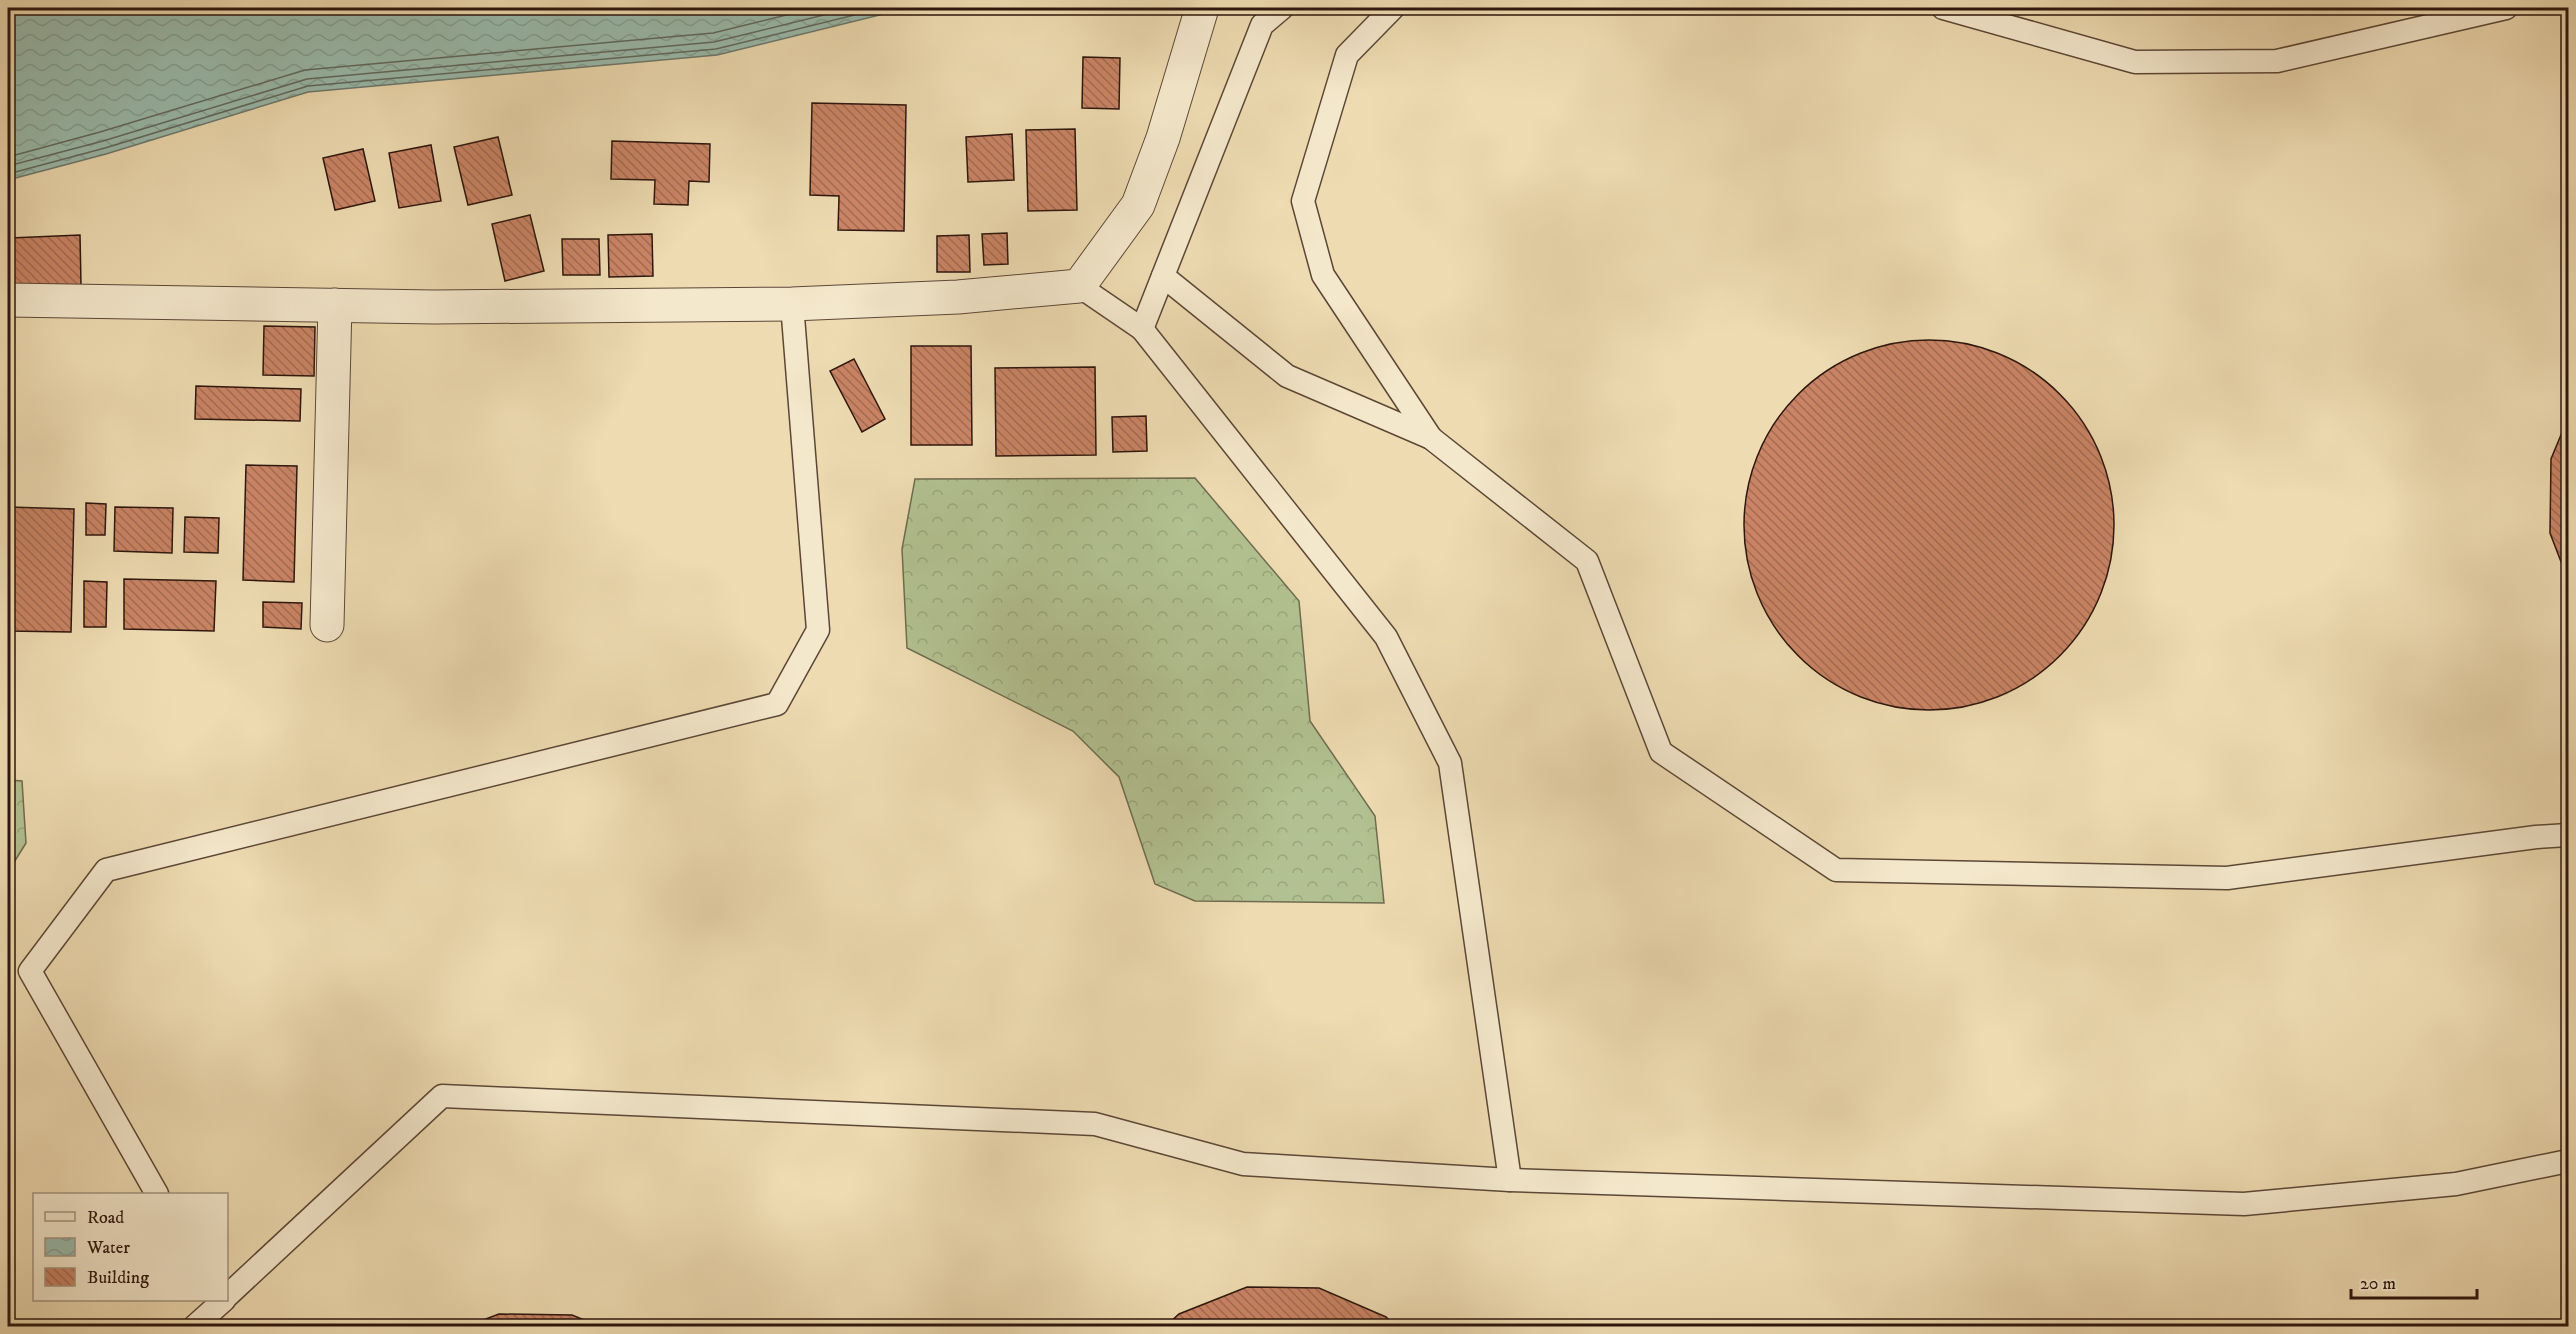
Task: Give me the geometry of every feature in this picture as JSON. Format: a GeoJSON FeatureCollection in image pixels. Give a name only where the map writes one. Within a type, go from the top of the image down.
{"type":"FeatureCollection","features":[{"type":"Feature","properties":{"kind":"street"},"geometry":{"type":"LineString","coordinates":[[8,300],[434,307],[792,304],[958,297],[1079,286],[1138,205],[1163,138],[1202,8]]}},
{"type":"Feature","properties":{"kind":"street"},"geometry":{"type":"LineString","coordinates":[[327,625],[335,305]]}},
{"type":"Feature","properties":{"kind":"lane"},"geometry":{"type":"LineString","coordinates":[[1142,329],[1262,26],[1281,8]]}},
{"type":"Feature","properties":{"kind":"lane"},"geometry":{"type":"LineString","coordinates":[[1393,8],[1347,55],[1303,201],[1323,275],[1431,438]]}},
{"type":"Feature","properties":{"kind":"lane"},"geometry":{"type":"LineString","coordinates":[[1943,8],[2134,62],[2277,61],[2506,8]]}},
{"type":"Feature","properties":{"kind":"lane"},"geometry":{"type":"LineString","coordinates":[[1163,276],[1287,376],[1431,438],[1587,561],[1661,752],[1836,870],[2227,878],[2536,837],[2568,835]]}},
{"type":"Feature","properties":{"kind":"lane"},"geometry":{"type":"LineString","coordinates":[[1079,286],[1142,329],[1386,637],[1450,763],[1510,1180]]}},
{"type":"Feature","properties":{"kind":"lane"},"geometry":{"type":"LineString","coordinates":[[156,1193],[30,971],[106,870],[777,704],[818,630],[792,304]]}},
{"type":"Feature","properties":{"kind":"lane"},"geometry":{"type":"LineString","coordinates":[[228,1292],[442,1096],[1095,1124],[1243,1164],[1510,1180],[2244,1204],[2456,1184],[2568,1161]]}},
{"type":"Feature","properties":{"kind":"lane"},"geometry":{"type":"LineString","coordinates":[[195,1326],[219,1301]]}},
{"type":"Feature","properties":{"kind":"green space"},"geometry":{"type":"Polygon","coordinates":[[[1195,478],[1299,601],[1310,721],[1375,816],[1384,903],[1195,901],[1155,884],[1119,777],[1073,731],[907,648],[902,549],[915,479],[1195,478]]]}},
{"type":"Feature","properties":{"kind":"green space"},"geometry":{"type":"Polygon","coordinates":[[[8,780],[22,781],[26,843],[8,872],[8,780]]]}},
{"type":"Feature","properties":{"kind":"water"},"geometry":{"type":"Polygon","coordinates":[[[8,8],[908,8],[717,55],[308,92],[106,154],[8,180],[8,8]]]}},
{"type":"Feature","properties":{"kind":"building"},"geometry":{"type":"Polygon","coordinates":[[[1083,57],[1120,58],[1119,109],[1082,108],[1083,57]]]}},
{"type":"Feature","properties":{"kind":"building"},"geometry":{"type":"Polygon","coordinates":[[[812,103],[906,105],[904,231],[838,230],[839,196],[810,195],[812,103]]]}},
{"type":"Feature","properties":{"kind":"building"},"geometry":{"type":"Polygon","coordinates":[[[1075,129],[1077,210],[1028,211],[1026,130],[1075,129]]]}},
{"type":"Feature","properties":{"kind":"building"},"geometry":{"type":"Polygon","coordinates":[[[1012,134],[1014,180],[968,182],[966,137],[1012,134]]]}},
{"type":"Feature","properties":{"kind":"building"},"geometry":{"type":"Polygon","coordinates":[[[498,137],[512,195],[468,205],[454,147],[498,137]]]}},
{"type":"Feature","properties":{"kind":"building"},"geometry":{"type":"Polygon","coordinates":[[[612,141],[710,144],[709,182],[689,181],[688,205],[654,204],[655,180],[611,179],[612,141]]]}},
{"type":"Feature","properties":{"kind":"building"},"geometry":{"type":"Polygon","coordinates":[[[431,145],[441,201],[399,208],[389,153],[431,145]]]}},
{"type":"Feature","properties":{"kind":"building"},"geometry":{"type":"Polygon","coordinates":[[[363,149],[375,201],[335,210],[323,158],[363,149]]]}},
{"type":"Feature","properties":{"kind":"building"},"geometry":{"type":"Polygon","coordinates":[[[530,215],[544,271],[505,281],[492,224],[530,215]]]}},
{"type":"Feature","properties":{"kind":"building"},"geometry":{"type":"Polygon","coordinates":[[[1007,233],[1008,264],[984,265],[982,234],[1007,233]]]}},
{"type":"Feature","properties":{"kind":"building"},"geometry":{"type":"Polygon","coordinates":[[[652,234],[653,276],[609,277],[608,235],[652,234]]]}},
{"type":"Feature","properties":{"kind":"building"},"geometry":{"type":"Polygon","coordinates":[[[80,235],[81,285],[12,288],[10,238],[80,235]]]}},
{"type":"Feature","properties":{"kind":"building"},"geometry":{"type":"Polygon","coordinates":[[[969,235],[970,272],[937,272],[937,236],[969,235]]]}},
{"type":"Feature","properties":{"kind":"building"},"geometry":{"type":"Polygon","coordinates":[[[562,239],[599,239],[600,275],[563,275],[562,239]]]}},
{"type":"Feature","properties":{"kind":"building"},"geometry":{"type":"Polygon","coordinates":[[[264,326],[315,327],[314,376],[263,375],[264,326]]]}},
{"type":"Feature","properties":{"kind":"building"},"geometry":{"type":"Polygon","coordinates":[[[1929,340],[1965,344],[2000,354],[2032,371],[2060,394],[2083,422],[2100,454],[2110,489],[2114,525],[2110,561],[2100,596],[2083,628],[2060,656],[2032,679],[2000,696],[1965,706],[1929,710],[1893,706],[1858,696],[1826,679],[1798,656],[1775,628],[1758,596],[1748,561],[1744,525],[1748,489],[1758,454],[1775,422],[1798,394],[1826,371],[1858,354],[1893,344],[1929,340]]]}},
{"type":"Feature","properties":{"kind":"building"},"geometry":{"type":"Polygon","coordinates":[[[911,346],[971,346],[972,445],[911,445],[911,346]]]}},
{"type":"Feature","properties":{"kind":"building"},"geometry":{"type":"Polygon","coordinates":[[[854,359],[885,419],[862,432],[830,371],[854,359]]]}},
{"type":"Feature","properties":{"kind":"building"},"geometry":{"type":"Polygon","coordinates":[[[1095,367],[1096,455],[996,456],[995,368],[1095,367]]]}},
{"type":"Feature","properties":{"kind":"building"},"geometry":{"type":"Polygon","coordinates":[[[196,386],[301,389],[300,421],[195,419],[196,386]]]}},
{"type":"Feature","properties":{"kind":"building"},"geometry":{"type":"Polygon","coordinates":[[[1146,416],[1147,451],[1113,452],[1112,417],[1146,416]]]}},
{"type":"Feature","properties":{"kind":"building"},"geometry":{"type":"Polygon","coordinates":[[[2568,418],[2568,580],[2550,533],[2551,459],[2568,418]]]}},
{"type":"Feature","properties":{"kind":"building"},"geometry":{"type":"Polygon","coordinates":[[[246,465],[297,466],[294,582],[243,580],[246,465]]]}},
{"type":"Feature","properties":{"kind":"building"},"geometry":{"type":"Polygon","coordinates":[[[86,503],[106,504],[105,535],[86,535],[86,503]]]}},
{"type":"Feature","properties":{"kind":"building"},"geometry":{"type":"Polygon","coordinates":[[[8,507],[74,509],[71,632],[8,631],[8,507]]]}},
{"type":"Feature","properties":{"kind":"building"},"geometry":{"type":"Polygon","coordinates":[[[115,507],[173,508],[172,553],[114,551],[115,507]]]}},
{"type":"Feature","properties":{"kind":"building"},"geometry":{"type":"Polygon","coordinates":[[[185,517],[219,518],[218,553],[184,552],[185,517]]]}},
{"type":"Feature","properties":{"kind":"building"},"geometry":{"type":"Polygon","coordinates":[[[124,579],[216,581],[214,631],[124,629],[124,579]]]}},
{"type":"Feature","properties":{"kind":"building"},"geometry":{"type":"Polygon","coordinates":[[[84,581],[107,582],[106,627],[84,627],[84,581]]]}},
{"type":"Feature","properties":{"kind":"building"},"geometry":{"type":"Polygon","coordinates":[[[263,602],[302,603],[301,629],[263,627],[263,602]]]}},
{"type":"Feature","properties":{"kind":"building"},"geometry":{"type":"Polygon","coordinates":[[[1247,1287],[1319,1288],[1386,1317],[1395,1326],[1166,1326],[1179,1314],[1247,1287]]]}},
{"type":"Feature","properties":{"kind":"building"},"geometry":{"type":"Polygon","coordinates":[[[499,1314],[572,1315],[599,1326],[467,1326],[499,1314]]]}},
{"type":"Feature","properties":{"kind":"building"},"geometry":{"type":"Polygon","coordinates":[[[2012,1323],[2085,1324],[2090,1326],[2004,1326],[2012,1323]]]}}]}
